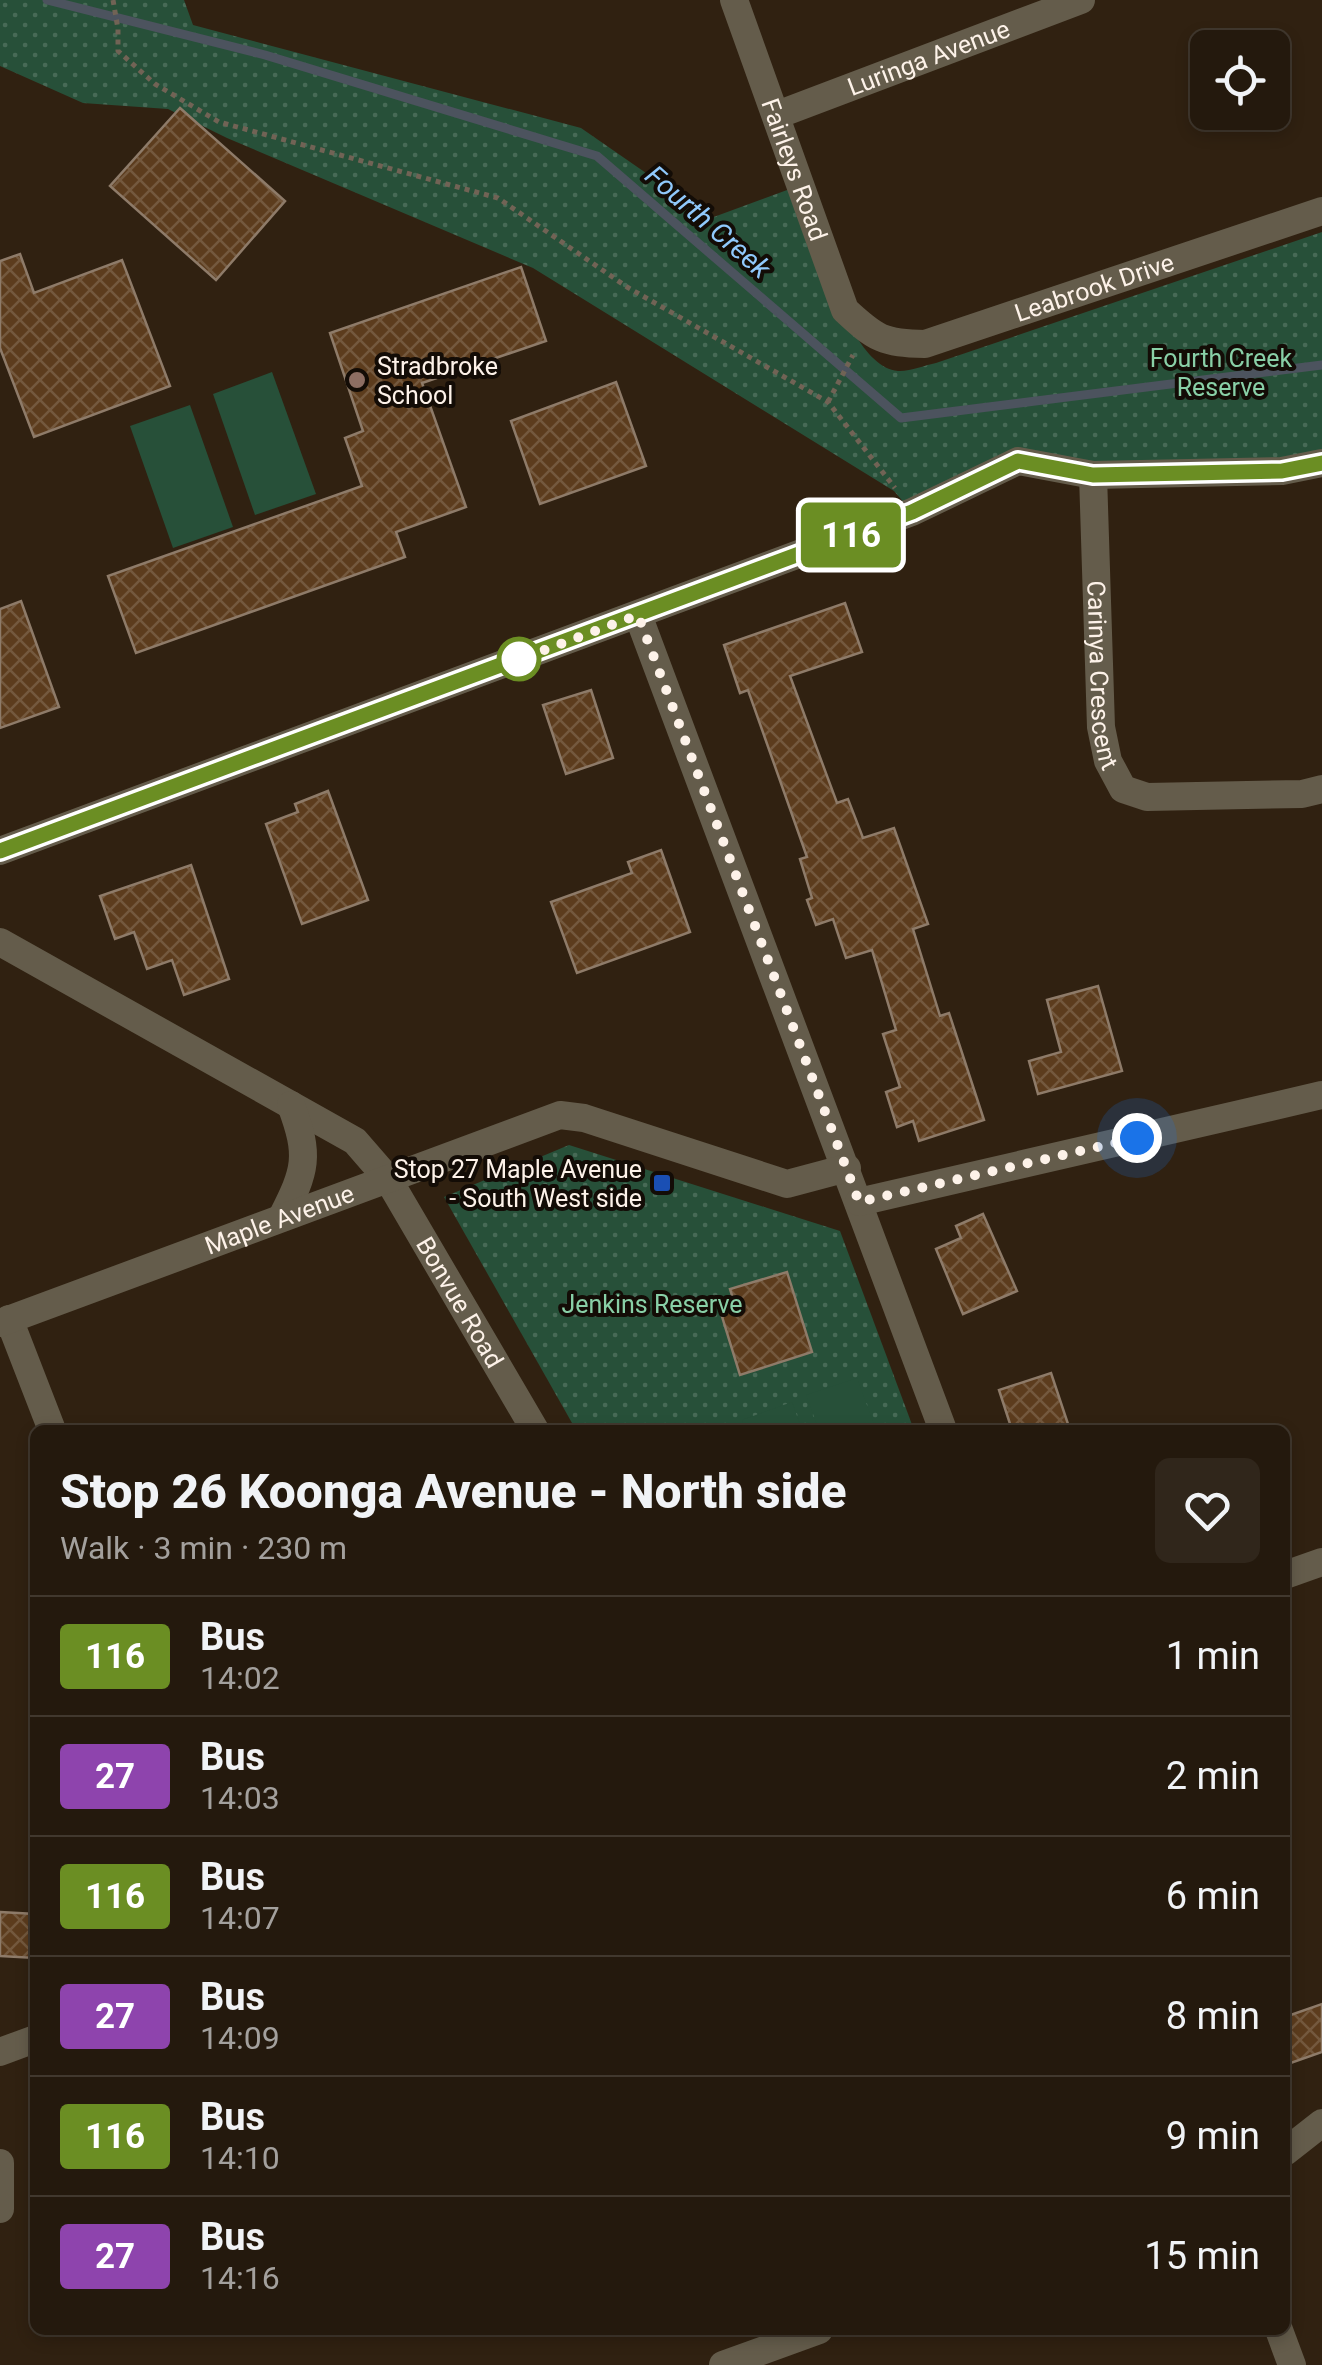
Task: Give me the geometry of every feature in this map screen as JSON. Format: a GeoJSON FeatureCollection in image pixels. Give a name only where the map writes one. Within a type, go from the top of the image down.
{"type":"FeatureCollection","features":[{"type":"Feature","properties":{"kind":"street","name":"Fairleys Road"},"geometry":{"type":"LineString","coordinates":[[734,0],[846,310],[866,330]]}},
{"type":"Feature","properties":{"kind":"street","name":"Luringa Avenue"},"geometry":{"type":"LineString","coordinates":[[778,115],[1081,0]]}},
{"type":"Feature","properties":{"kind":"street","name":"Leabrook Drive"},"geometry":{"type":"LineString","coordinates":[[866,330],[890,343],[925,344],[1322,211]]}},
{"type":"Feature","properties":{"kind":"street"},"geometry":{"type":"LineString","coordinates":[[0,851],[912,512],[1018,461],[1093,475],[1282,471],[1322,463]]}},
{"type":"Feature","properties":{"kind":"street","name":"Carinya Crescent"},"geometry":{"type":"LineString","coordinates":[[1093,475],[1101,728],[1108,761],[1124,788],[1147,797],[1302,794],[1322,789]]}},
{"type":"Feature","properties":{"kind":"street"},"geometry":{"type":"LineString","coordinates":[[638,615],[942,1425]]}},
{"type":"Feature","properties":{"kind":"street","name":"Bonvue Road"},"geometry":{"type":"LineString","coordinates":[[0,942],[355,1140],[388,1178],[532,1425]]}},
{"type":"Feature","properties":{"kind":"street"},"geometry":{"type":"LineString","coordinates":[[859,1202],[1322,1095]]}},
{"type":"Feature","properties":{"kind":"street"},"geometry":{"type":"LineString","coordinates":[[282,1217],[302,1178],[302,1134],[291,1104]]}},
{"type":"Feature","properties":{"kind":"street","name":"Maple Avenue"},"geometry":{"type":"LineString","coordinates":[[4,1321],[560,1116],[584,1118],[787,1184],[847,1168]]}},
{"type":"Feature","properties":{"kind":"street"},"geometry":{"type":"LineString","coordinates":[[4,1321],[50,1425]]}},
{"type":"Feature","properties":{"kind":"street"},"geometry":{"type":"LineString","coordinates":[[1290,1574],[1322,1562]]}},
{"type":"Feature","properties":{"kind":"street"},"geometry":{"type":"LineString","coordinates":[[0,2052],[30,2042]]}},
{"type":"Feature","properties":{"kind":"street"},"geometry":{"type":"LineString","coordinates":[[1290,2148],[1322,2124]]}},
{"type":"Feature","properties":{"kind":"street"},"geometry":{"type":"LineString","coordinates":[[0,2163],[0,2209]]}},
{"type":"Feature","properties":{"kind":"street"},"geometry":{"type":"LineString","coordinates":[[723,2365],[805,2335]]}},
{"type":"Feature","properties":{"kind":"street"},"geometry":{"type":"LineString","coordinates":[[1281,2335],[1292,2365]]}},
{"type":"Feature","properties":{"kind":"path"},"geometry":{"type":"LineString","coordinates":[[114,0],[118,51],[155,84],[219,122],[498,198],[627,287],[828,402],[912,512]]}},
{"type":"Feature","properties":{"kind":"path"},"geometry":{"type":"LineString","coordinates":[[828,402],[866,330]]}},
{"type":"Feature","properties":{"kind":"green space","name":"Fourth Creek Reserve"},"geometry":{"type":"Polygon","coordinates":[[[0,0],[184,0],[193,25],[581,128],[711,218],[798,186],[848,322],[880,364],[898,371],[936,363],[1322,232],[1322,461],[1016,462],[912,512],[894,491],[533,268],[227,138],[168,109],[83,103],[0,66],[0,0]]]}},
{"type":"Feature","properties":{"kind":"green space"},"geometry":{"type":"Polygon","coordinates":[[[272,372],[316,494],[255,515],[213,394],[272,372]]]}},
{"type":"Feature","properties":{"kind":"green space"},"geometry":{"type":"Polygon","coordinates":[[[190,405],[233,527],[173,548],[130,426],[190,405]]]}},
{"type":"Feature","properties":{"kind":"green space","name":"Jenkins Reserve"},"geometry":{"type":"Polygon","coordinates":[[[569,1145],[840,1231],[912,1425],[573,1425],[444,1197],[569,1145]]]}},
{"type":"Feature","properties":{"kind":"green space"},"geometry":{"type":"Polygon","coordinates":[[[857,1378],[874,1425],[817,1425],[806,1395],[857,1378]]]}},
{"type":"Feature","properties":{"kind":"green space"},"geometry":{"type":"Polygon","coordinates":[[[792,1402],[800,1425],[744,1425],[742,1420],[792,1402]]]}},
{"type":"Feature","properties":{"kind":"building"},"geometry":{"type":"Polygon","coordinates":[[[180,108],[285,201],[216,280],[110,186],[180,108]]]}},
{"type":"Feature","properties":{"kind":"building"},"geometry":{"type":"Polygon","coordinates":[[[20,254],[34,293],[122,260],[170,386],[34,437],[0,348],[0,261],[20,254]]]}},
{"type":"Feature","properties":{"kind":"building"},"geometry":{"type":"Polygon","coordinates":[[[521,267],[546,341],[422,383],[466,507],[396,532],[405,557],[136,653],[108,576],[362,486],[345,438],[363,431],[330,333],[521,267]]]}},
{"type":"Feature","properties":{"kind":"building"},"geometry":{"type":"Polygon","coordinates":[[[616,382],[646,466],[540,504],[511,421],[616,382]]]}},
{"type":"Feature","properties":{"kind":"building"},"geometry":{"type":"Polygon","coordinates":[[[21,601],[59,707],[0,728],[0,609],[21,601]]]}},
{"type":"Feature","properties":{"kind":"building"},"geometry":{"type":"Polygon","coordinates":[[[845,603],[862,652],[790,676],[837,803],[848,799],[863,838],[894,828],[928,924],[913,929],[940,1016],[949,1013],[984,1120],[919,1141],[913,1121],[897,1127],[886,1092],[900,1087],[883,1034],[896,1030],[872,950],[846,958],[833,919],[816,925],[800,859],[807,857],[748,690],[740,693],[724,645],[845,603]]]}},
{"type":"Feature","properties":{"kind":"building"},"geometry":{"type":"Polygon","coordinates":[[[591,690],[613,758],[566,774],[543,705],[591,690]]]}},
{"type":"Feature","properties":{"kind":"building"},"geometry":{"type":"Polygon","coordinates":[[[328,791],[368,900],[302,924],[266,824],[298,812],[295,804],[328,791]]]}},
{"type":"Feature","properties":{"kind":"building"},"geometry":{"type":"Polygon","coordinates":[[[661,850],[690,932],[577,973],[551,902],[632,873],[628,862],[661,850]]]}},
{"type":"Feature","properties":{"kind":"building"},"geometry":{"type":"Polygon","coordinates":[[[191,865],[229,979],[184,995],[172,960],[147,969],[134,932],[115,939],[100,896],[191,865]]]}},
{"type":"Feature","properties":{"kind":"building"},"geometry":{"type":"Polygon","coordinates":[[[1098,986],[1122,1071],[1038,1094],[1029,1061],[1061,1052],[1047,1000],[1098,986]]]}},
{"type":"Feature","properties":{"kind":"building"},"geometry":{"type":"Polygon","coordinates":[[[983,1214],[1017,1291],[963,1314],[936,1249],[961,1238],[956,1226],[983,1214]]]}},
{"type":"Feature","properties":{"kind":"building"},"geometry":{"type":"Polygon","coordinates":[[[787,1272],[812,1352],[740,1375],[720,1310],[735,1305],[730,1289],[787,1272]]]}},
{"type":"Feature","properties":{"kind":"building"},"geometry":{"type":"Polygon","coordinates":[[[1051,1373],[1068,1425],[1010,1425],[999,1390],[1051,1373]]]}},
{"type":"Feature","properties":{"kind":"building"},"geometry":{"type":"Polygon","coordinates":[[[0,1912],[30,1914],[30,1958],[0,1956],[0,1912]]]}},
{"type":"Feature","properties":{"kind":"building"},"geometry":{"type":"Polygon","coordinates":[[[1322,2004],[1322,2052],[1290,2063],[1290,2015],[1322,2004]]]}},
{"type":"Feature","properties":{"kind":"waterway","name":"Fourth Creek"},"geometry":{"type":"LineString","coordinates":[[47,0],[265,55],[597,156],[901,418],[1322,365]]}},
{"type":"Feature","properties":{"kind":"bus line","name":"116"},"geometry":{"type":"LineString","coordinates":[[0,851],[912,512],[1018,461],[1093,475],[1282,471],[1322,463]]}},
{"type":"Feature","properties":{"kind":"place","name":"Stradbroke School"},"geometry":{"type":"Point","coordinates":[357,380]}},
{"type":"Feature","properties":{"kind":"place","name":"Stop 27 Maple Avenue - South West side"},"geometry":{"type":"Point","coordinates":[662,1183]}},
{"type":"Feature","properties":{"kind":"route"},"geometry":{"type":"LineString","coordinates":[[519,659],[515,661],[638,615],[859,1202],[1137,1138]]}}]}
